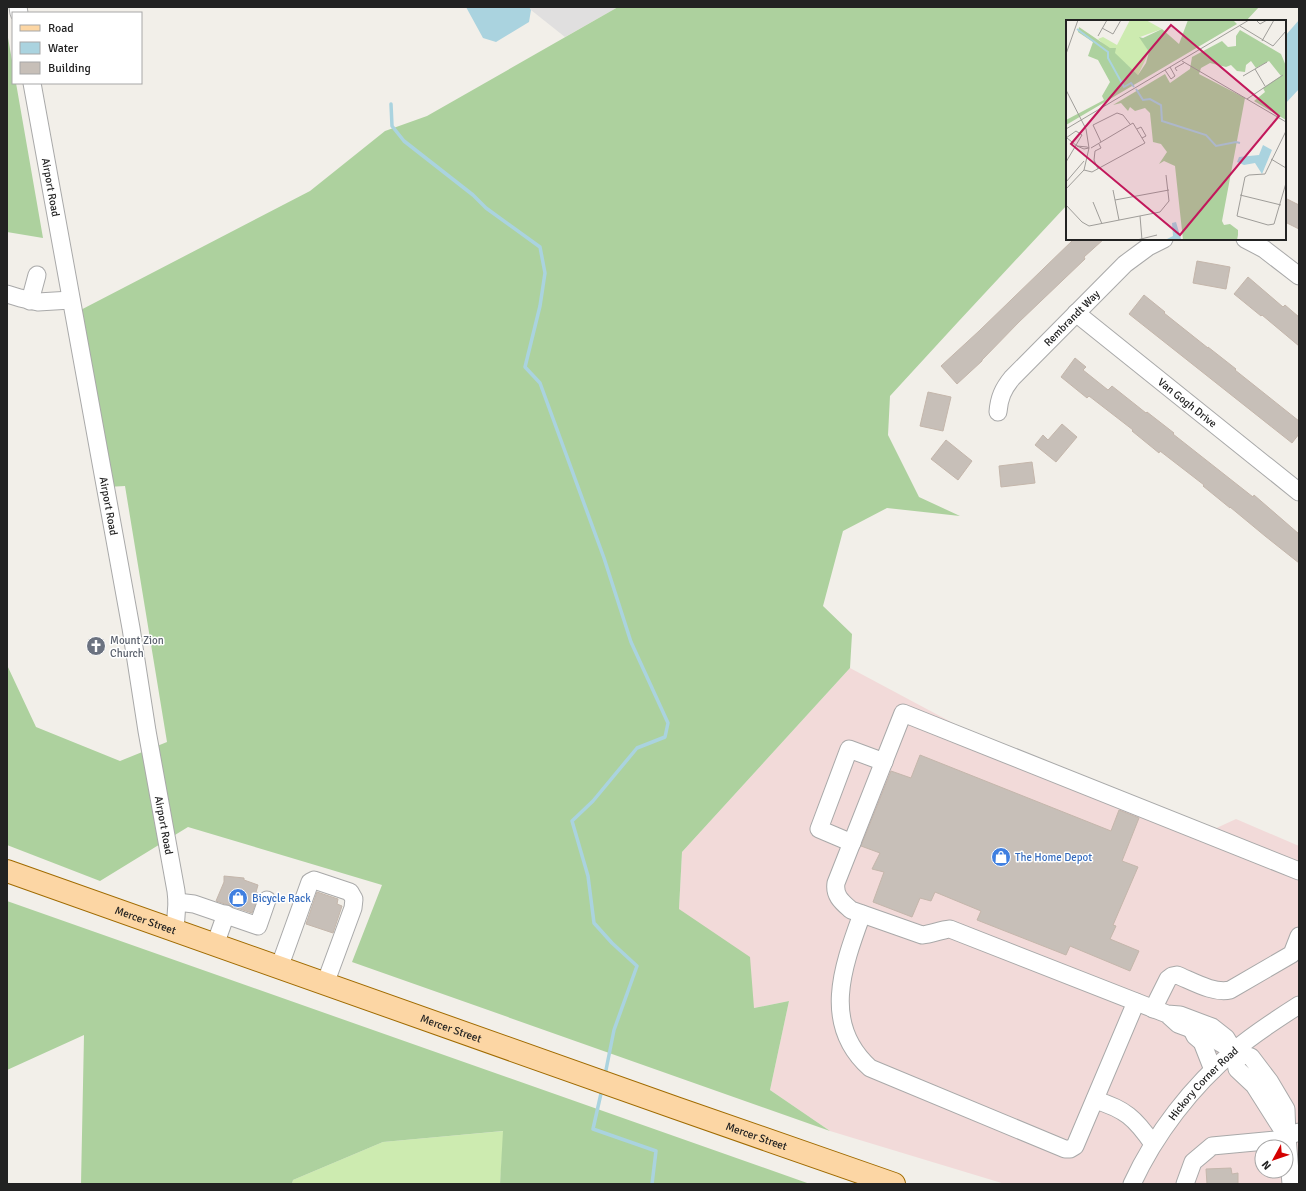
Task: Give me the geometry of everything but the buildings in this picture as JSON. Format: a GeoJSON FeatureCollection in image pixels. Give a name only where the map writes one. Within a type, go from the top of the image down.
{"type":"FeatureCollection","features":[{"type":"Feature","properties":{"kind":"main road","name":"Mercer Street"},"geometry":{"type":"LineString","coordinates":[[7,871],[604,1083],[894,1184]]}},
{"type":"Feature","properties":{"kind":"street","name":"Airport Road"},"geometry":{"type":"LineString","coordinates":[[32,84],[131,628],[147,731],[167,841],[177,902],[175,931]]}},
{"type":"Feature","properties":{"kind":"street","name":"Rembrandt Way"},"geometry":{"type":"LineString","coordinates":[[998,412],[1001,395],[1006,385],[1130,259],[1148,246],[1162,240]]}},
{"type":"Feature","properties":{"kind":"street"},"geometry":{"type":"LineString","coordinates":[[1246,240],[1264,249],[1299,276]]}},
{"type":"Feature","properties":{"kind":"street"},"geometry":{"type":"LineString","coordinates":[[30,300],[37,275]]}},
{"type":"Feature","properties":{"kind":"street"},"geometry":{"type":"LineString","coordinates":[[7,294],[38,302],[71,300]]}},
{"type":"Feature","properties":{"kind":"street","name":"Van Gogh Drive"},"geometry":{"type":"LineString","coordinates":[[1076,313],[1299,492]]}},
{"type":"Feature","properties":{"kind":"street"},"geometry":{"type":"LineString","coordinates":[[1234,1051],[1223,1046],[1216,1040],[1191,1028],[1178,1024],[1160,1012],[950,929],[939,930],[931,934],[922,935],[851,910],[842,903],[836,894],[836,883],[903,713],[1299,871]]}},
{"type":"Feature","properties":{"kind":"street"},"geometry":{"type":"LineString","coordinates":[[852,843],[819,829],[849,749],[884,762]]}},
{"type":"Feature","properties":{"kind":"street"},"geometry":{"type":"LineString","coordinates":[[279,968],[310,882],[314,880],[350,892],[354,899],[353,908],[325,984]]}},
{"type":"Feature","properties":{"kind":"street"},"geometry":{"type":"LineString","coordinates":[[177,902],[194,904],[258,926],[267,900]]}},
{"type":"Feature","properties":{"kind":"street"},"geometry":{"type":"LineString","coordinates":[[215,945],[226,914]]}},
{"type":"Feature","properties":{"kind":"street"},"geometry":{"type":"LineString","coordinates":[[862,914],[842,973],[840,1011],[848,1038],[859,1056],[870,1068],[1065,1150],[1075,1146],[1136,1002]]}},
{"type":"Feature","properties":{"kind":"street"},"geometry":{"type":"LineString","coordinates":[[1160,1012],[1168,978],[1177,975],[1217,991],[1230,990],[1292,954],[1299,936]]}},
{"type":"Feature","properties":{"kind":"street","name":"Hickory Corner Road"},"geometry":{"type":"LineString","coordinates":[[1132,1184],[1153,1144],[1176,1112],[1214,1070],[1234,1051],[1276,1019],[1299,1005]]}},
{"type":"Feature","properties":{"kind":"street"},"geometry":{"type":"LineString","coordinates":[[1160,1012],[1180,1015],[1212,1027],[1226,1038],[1234,1051],[1237,1069],[1254,1085],[1293,1134],[1291,1184]]}},
{"type":"Feature","properties":{"kind":"street"},"geometry":{"type":"LineString","coordinates":[[1191,1028],[1195,1036],[1202,1042],[1214,1070]]}},
{"type":"Feature","properties":{"kind":"street"},"geometry":{"type":"LineString","coordinates":[[1094,1100],[1115,1106],[1133,1118],[1153,1144]]}},
{"type":"Feature","properties":{"kind":"street"},"geometry":{"type":"LineString","coordinates":[[1184,1184],[1193,1162],[1212,1146],[1276,1140],[1293,1134]]}},
{"type":"Feature","properties":{"kind":"shaded area"},"geometry":{"type":"Polygon","coordinates":[[[529,7],[618,7],[565,37],[529,7]]]}},
{"type":"Feature","properties":{"kind":"shaded area"},"geometry":{"type":"Polygon","coordinates":[[[850,668],[1026,762],[1210,831],[1236,819],[1299,846],[1299,1184],[1005,1184],[830,1131],[770,1090],[789,1001],[754,1008],[679,909],[682,852],[850,668]]]}},
{"type":"Feature","properties":{"kind":"green space"},"geometry":{"type":"Polygon","coordinates":[[[618,7],[1259,7],[1247,20],[1066,20],[1066,206],[890,396],[888,435],[919,497],[960,516],[887,508],[843,531],[823,606],[852,634],[850,668],[682,852],[679,909],[750,957],[754,1008],[789,1001],[770,1090],[830,1131],[352,962],[382,885],[188,827],[100,881],[7,845],[7,665],[36,727],[120,761],[167,742],[125,486],[107,487],[71,315],[310,191],[385,131],[427,116],[618,7]]]}},
{"type":"Feature","properties":{"kind":"green space"},"geometry":{"type":"Polygon","coordinates":[[[7,32],[12,60],[12,84],[16,84],[43,238],[7,232],[7,32]]]}},
{"type":"Feature","properties":{"kind":"green space"},"geometry":{"type":"Polygon","coordinates":[[[7,901],[810,1184],[500,1184],[503,1131],[383,1142],[293,1180],[292,1184],[81,1184],[84,1035],[7,1070],[7,901]]]}},
{"type":"Feature","properties":{"kind":"green space"},"geometry":{"type":"Polygon","coordinates":[[[504,1131],[500,1184],[292,1184],[293,1180],[383,1142],[504,1131]]]}},
{"type":"Feature","properties":{"kind":"water"},"geometry":{"type":"Polygon","coordinates":[[[466,7],[529,7],[531,10],[529,22],[496,42],[483,38],[466,7]]]}},
{"type":"Feature","properties":{"kind":"water"},"geometry":{"type":"Polygon","coordinates":[[[1299,20],[1299,89],[1286,103],[1286,35],[1299,20]]]}},
{"type":"Feature","properties":{"kind":"waterway"},"geometry":{"type":"LineString","coordinates":[[391,104],[392,126],[404,141],[473,195],[486,208],[540,247],[545,273],[540,306],[525,367],[540,383],[604,558],[631,642],[668,723],[665,737],[637,748],[593,801],[572,821],[588,876],[594,923],[612,943],[637,966],[614,1030],[605,1075]]}},
{"type":"Feature","properties":{"kind":"waterway"},"geometry":{"type":"LineString","coordinates":[[602,1089],[593,1129],[656,1151],[652,1184]]}},
{"type":"Feature","properties":{"kind":"place","name":"Mount Zion Church"},"geometry":{"type":"Point","coordinates":[96,646]}},
{"type":"Feature","properties":{"kind":"place","name":"The Home Depot"},"geometry":{"type":"Point","coordinates":[1001,857]}},
{"type":"Feature","properties":{"kind":"place","name":"Bicycle Rack"},"geometry":{"type":"Point","coordinates":[238,898]}}]}
